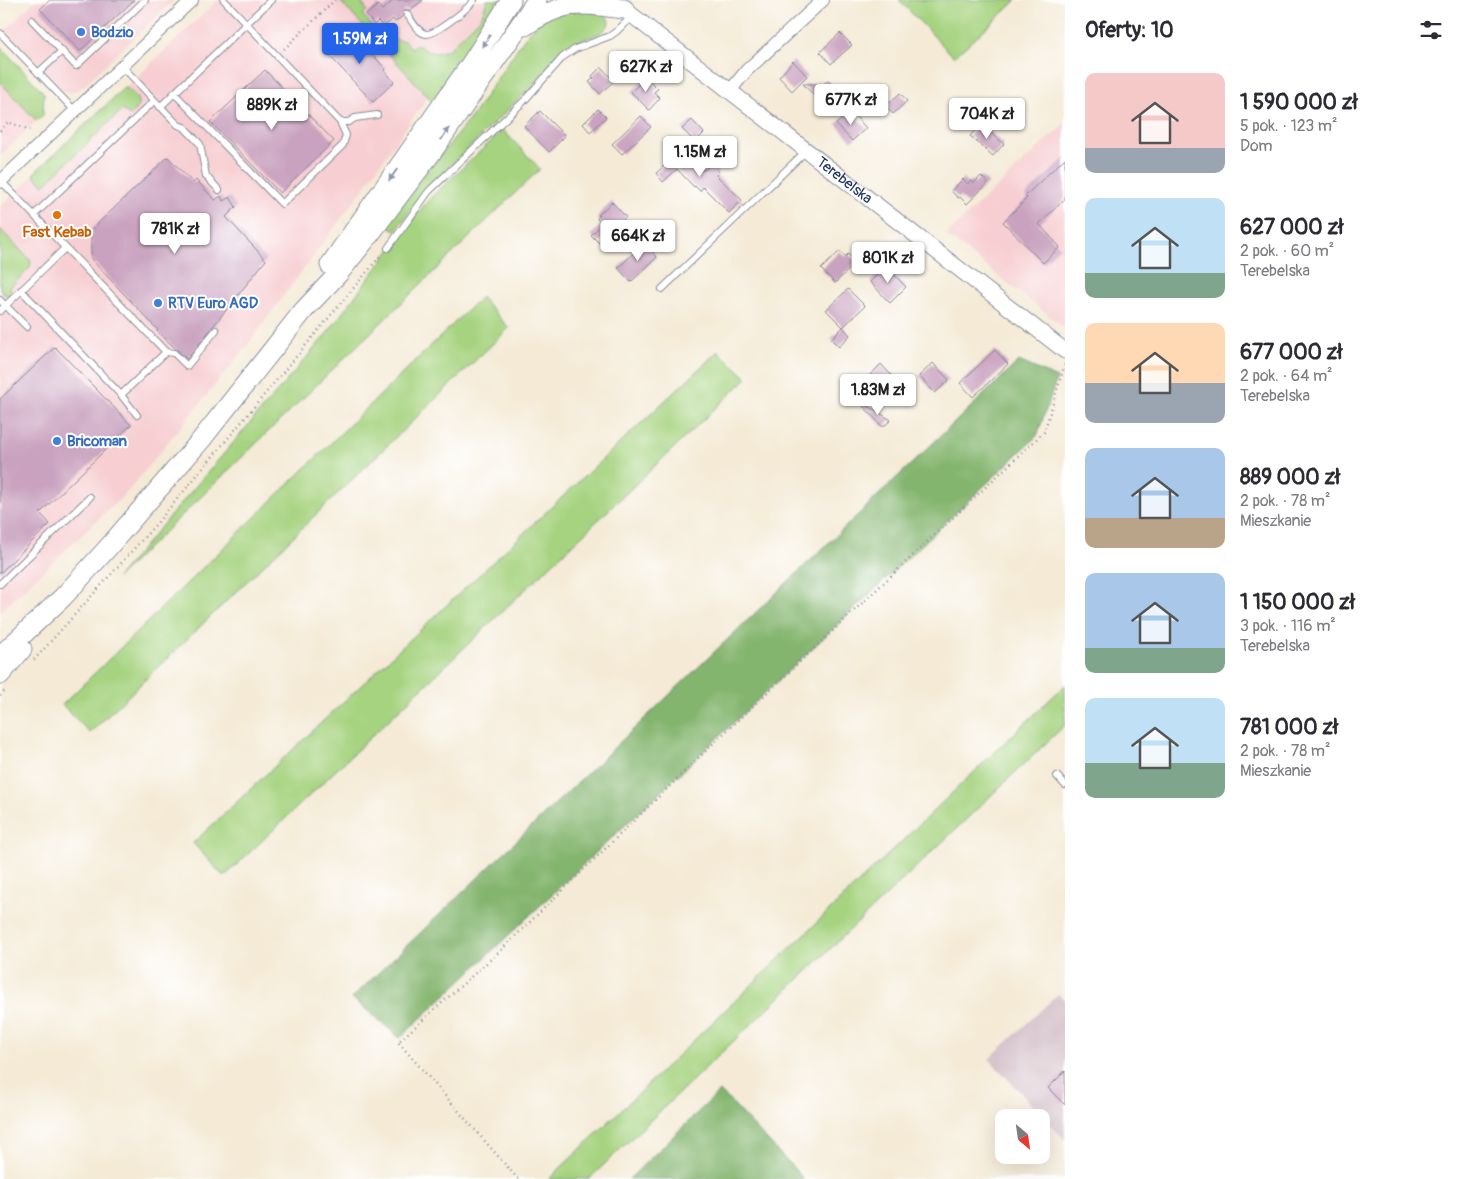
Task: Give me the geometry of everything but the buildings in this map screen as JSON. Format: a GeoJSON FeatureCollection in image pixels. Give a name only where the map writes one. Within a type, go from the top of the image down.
{"type":"FeatureCollection","features":[{"type":"Feature","properties":{"kind":"main road"},"geometry":{"type":"LineString","coordinates":[[304,310],[330,266],[472,62],[511,0]]}},
{"type":"Feature","properties":{"kind":"main road"},"geometry":{"type":"LineString","coordinates":[[0,656],[63,597],[111,544],[201,440],[304,310],[339,272],[399,198],[463,109],[537,0]]}},
{"type":"Feature","properties":{"kind":"main road"},"geometry":{"type":"LineString","coordinates":[[512,36],[546,11],[560,5],[581,3],[625,8]]}},
{"type":"Feature","properties":{"kind":"main road"},"geometry":{"type":"LineString","coordinates":[[6,680],[63,597]]}},
{"type":"Feature","properties":{"kind":"street"},"geometry":{"type":"LineString","coordinates":[[0,181],[192,0]]}},
{"type":"Feature","properties":{"kind":"street","name":"Terebelska"},"geometry":{"type":"LineString","coordinates":[[605,0],[625,8],[729,92],[1065,351]]}},
{"type":"Feature","properties":{"kind":"street"},"geometry":{"type":"LineString","coordinates":[[729,92],[747,70],[823,0]]}},
{"type":"Feature","properties":{"kind":"lane"},"geometry":{"type":"LineString","coordinates":[[32,20],[76,66],[145,0]]}},
{"type":"Feature","properties":{"kind":"lane"},"geometry":{"type":"LineString","coordinates":[[174,93],[282,204],[342,145],[346,135],[340,122],[224,0]]}},
{"type":"Feature","properties":{"kind":"lane"},"geometry":{"type":"LineString","coordinates":[[160,107],[271,0]]}},
{"type":"Feature","properties":{"kind":"lane"},"geometry":{"type":"LineString","coordinates":[[407,14],[419,30],[427,34],[435,32],[474,0]]}},
{"type":"Feature","properties":{"kind":"lane"},"geometry":{"type":"LineString","coordinates":[[388,248],[428,191],[523,102],[563,57],[617,32],[625,8]]}},
{"type":"Feature","properties":{"kind":"lane"},"geometry":{"type":"LineString","coordinates":[[0,33],[75,111]]}},
{"type":"Feature","properties":{"kind":"lane"},"geometry":{"type":"LineString","coordinates":[[38,74],[62,51]]}},
{"type":"Feature","properties":{"kind":"lane"},"geometry":{"type":"LineString","coordinates":[[122,66],[154,101],[200,144],[206,176],[219,190]]}},
{"type":"Feature","properties":{"kind":"lane"},"geometry":{"type":"LineString","coordinates":[[34,215],[154,101]]}},
{"type":"Feature","properties":{"kind":"lane"},"geometry":{"type":"LineString","coordinates":[[340,122],[349,122],[355,118],[377,115]]}},
{"type":"Feature","properties":{"kind":"lane"},"geometry":{"type":"LineString","coordinates":[[662,289],[806,151]]}},
{"type":"Feature","properties":{"kind":"lane"},"geometry":{"type":"LineString","coordinates":[[0,181],[166,352],[174,353],[187,366],[216,330]]}},
{"type":"Feature","properties":{"kind":"lane"},"geometry":{"type":"LineString","coordinates":[[3,308],[65,248]]}},
{"type":"Feature","properties":{"kind":"lane"},"geometry":{"type":"LineString","coordinates":[[21,290],[121,395],[137,415]]}},
{"type":"Feature","properties":{"kind":"lane"},"geometry":{"type":"LineString","coordinates":[[0,300],[3,308],[27,328]]}},
{"type":"Feature","properties":{"kind":"lane"},"geometry":{"type":"LineString","coordinates":[[121,395],[166,352]]}},
{"type":"Feature","properties":{"kind":"lane"},"geometry":{"type":"LineString","coordinates":[[0,584],[90,497]]}},
{"type":"Feature","properties":{"kind":"lane"},"geometry":{"type":"LineString","coordinates":[[1057,776],[1065,785]]}},
{"type":"Feature","properties":{"kind":"path"},"geometry":{"type":"LineString","coordinates":[[277,56],[335,0]]}},
{"type":"Feature","properties":{"kind":"path"},"geometry":{"type":"LineString","coordinates":[[0,130],[8,122],[30,130]]}},
{"type":"Feature","properties":{"kind":"path"},"geometry":{"type":"LineString","coordinates":[[28,667],[158,522],[388,248]]}},
{"type":"Feature","properties":{"kind":"path"},"geometry":{"type":"LineString","coordinates":[[518,1179],[398,1042],[500,951],[722,735],[1044,432],[1065,362]]}},
{"type":"Feature","properties":{"kind":"path"},"geometry":{"type":"LineString","coordinates":[[0,696],[6,680]]}},
{"type":"Feature","properties":{"kind":"shaded area"},"geometry":{"type":"Polygon","coordinates":[[[36,0],[174,0],[81,88],[71,93],[62,90],[5,30],[36,0]]]}},
{"type":"Feature","properties":{"kind":"shaded area"},"geometry":{"type":"Polygon","coordinates":[[[218,0],[495,1],[360,193],[243,351],[129,490],[0,612],[0,207],[218,0]]]}},
{"type":"Feature","properties":{"kind":"shaded area"},"geometry":{"type":"Polygon","coordinates":[[[0,49],[43,115],[0,156],[0,49]]]}},
{"type":"Feature","properties":{"kind":"shaded area"},"geometry":{"type":"Polygon","coordinates":[[[1065,123],[1065,328],[946,235],[1065,123]]]}},
{"type":"Feature","properties":{"kind":"shaded area"},"geometry":{"type":"Polygon","coordinates":[[[1058,994],[1065,1000],[1065,1140],[1050,1124],[1050,1109],[1036,1109],[989,1059],[1058,994]]]}},
{"type":"Feature","properties":{"kind":"green space"},"geometry":{"type":"Polygon","coordinates":[[[339,0],[359,0],[367,10],[363,15],[378,33],[382,31],[387,36],[390,35],[397,40],[405,41],[411,48],[418,44],[429,52],[436,53],[449,49],[480,18],[487,0],[505,0],[435,104],[339,0]]]}},
{"type":"Feature","properties":{"kind":"green space"},"geometry":{"type":"Polygon","coordinates":[[[899,0],[1017,0],[954,57],[899,0]]]}},
{"type":"Feature","properties":{"kind":"green space"},"geometry":{"type":"Polygon","coordinates":[[[556,12],[596,12],[608,18],[609,23],[600,33],[575,42],[563,51],[561,50],[534,84],[425,191],[395,231],[385,223],[473,115],[525,37],[540,21],[556,12]]]}},
{"type":"Feature","properties":{"kind":"green space"},"geometry":{"type":"Polygon","coordinates":[[[0,46],[44,93],[43,115],[37,121],[0,82],[0,46]]]}},
{"type":"Feature","properties":{"kind":"green space"},"geometry":{"type":"Polygon","coordinates":[[[125,87],[138,100],[135,111],[130,115],[122,110],[44,185],[34,176],[34,173],[125,87]]]}},
{"type":"Feature","properties":{"kind":"green space"},"geometry":{"type":"Polygon","coordinates":[[[503,130],[540,169],[117,578],[325,336],[428,200],[503,130]]]}},
{"type":"Feature","properties":{"kind":"green space"},"geometry":{"type":"Polygon","coordinates":[[[0,229],[31,261],[30,268],[10,287],[11,293],[8,296],[0,291],[0,229]]]}},
{"type":"Feature","properties":{"kind":"green space"},"geometry":{"type":"Polygon","coordinates":[[[481,297],[509,328],[90,733],[62,705],[481,297]]]}},
{"type":"Feature","properties":{"kind":"green space"},"geometry":{"type":"Polygon","coordinates":[[[718,351],[747,378],[224,877],[193,843],[718,351]]]}},
{"type":"Feature","properties":{"kind":"green space"},"geometry":{"type":"Polygon","coordinates":[[[1019,361],[1057,378],[1037,436],[400,1038],[352,998],[1019,361]]]}},
{"type":"Feature","properties":{"kind":"green space"},"geometry":{"type":"Polygon","coordinates":[[[1065,685],[1065,725],[589,1179],[549,1179],[1065,685]]]}},
{"type":"Feature","properties":{"kind":"green space"},"geometry":{"type":"Polygon","coordinates":[[[720,1091],[804,1179],[629,1179],[720,1091]]]}},
{"type":"Feature","properties":{"kind":"place","name":"Bodzio"},"geometry":{"type":"Point","coordinates":[81,32]}},
{"type":"Feature","properties":{"kind":"place","name":"Fast Kebab"},"geometry":{"type":"Point","coordinates":[57,215]}},
{"type":"Feature","properties":{"kind":"place","name":"RTV Euro AGD"},"geometry":{"type":"Point","coordinates":[158,303]}},
{"type":"Feature","properties":{"kind":"place","name":"Bricoman"},"geometry":{"type":"Point","coordinates":[57,441]}}]}
